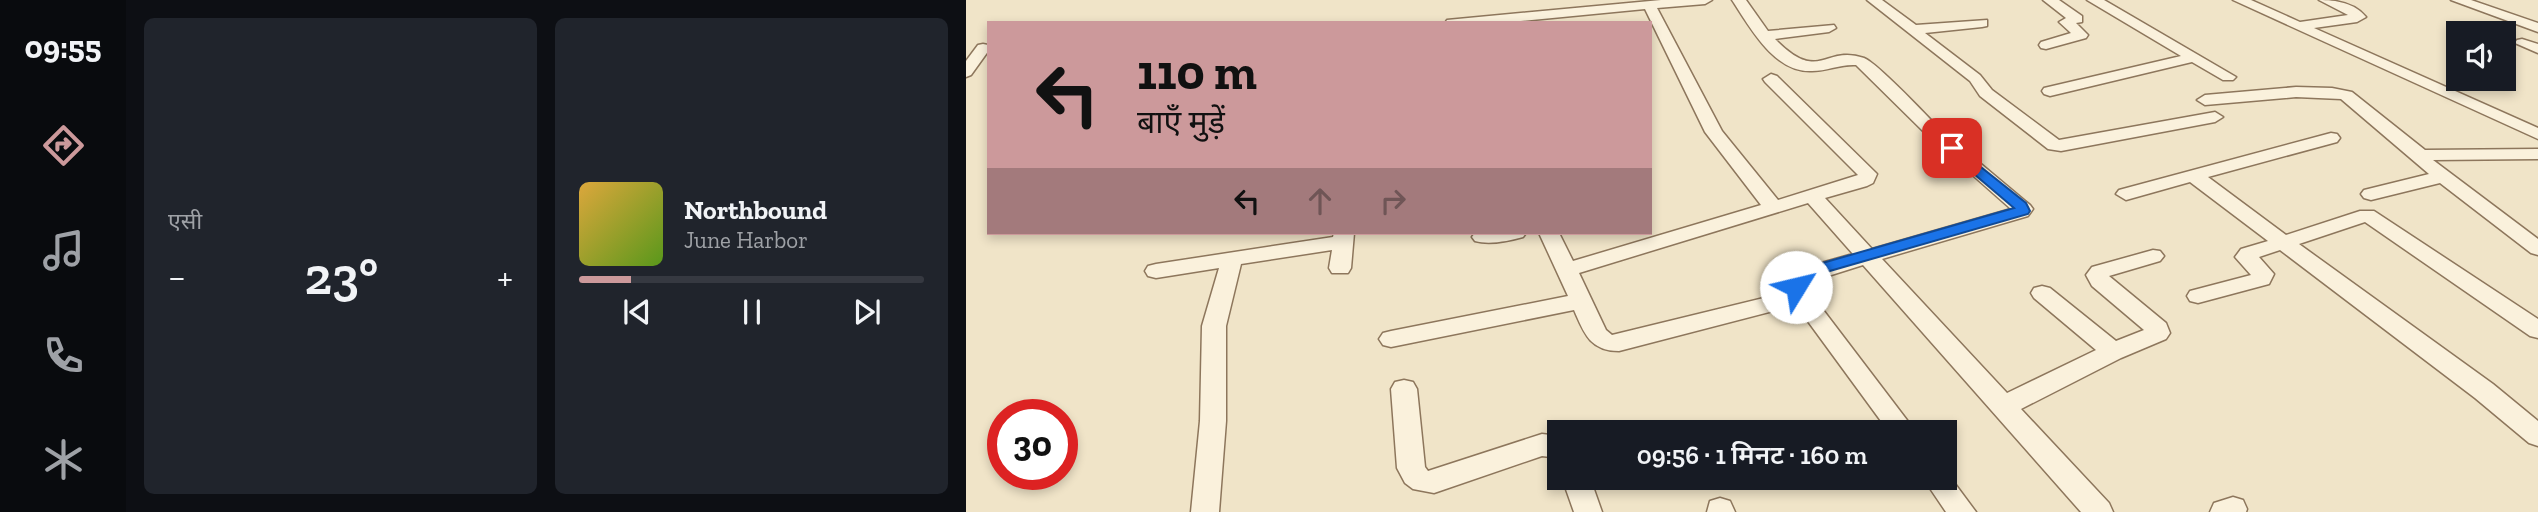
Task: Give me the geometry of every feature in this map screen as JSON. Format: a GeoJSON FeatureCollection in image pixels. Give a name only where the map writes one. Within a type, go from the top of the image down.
{"type":"FeatureCollection","features":[{"type":"Feature","properties":{"kind":"street"},"geometry":{"type":"LineString","coordinates":[[1474,21],[1705,0]]}},
{"type":"Feature","properties":{"kind":"street"},"geometry":{"type":"LineString","coordinates":[[1739,0],[1766,36],[1789,62],[1798,67],[1809,68],[1851,60],[1861,62],[1932,130],[2023,209],[2021,212],[1800,275],[1795,283],[1801,296],[1894,420]]}},
{"type":"Feature","properties":{"kind":"street"},"geometry":{"type":"LineString","coordinates":[[1874,0],[1975,78],[1986,93],[2054,145],[2061,146],[2215,117]]}},
{"type":"Feature","properties":{"kind":"street"},"geometry":{"type":"LineString","coordinates":[[2046,45],[2081,35],[2066,23],[2077,19],[2050,0]]}},
{"type":"Feature","properties":{"kind":"street"},"geometry":{"type":"LineString","coordinates":[[2094,0],[2228,77]]}},
{"type":"Feature","properties":{"kind":"street"},"geometry":{"type":"LineString","coordinates":[[2240,0],[2538,134]]}},
{"type":"Feature","properties":{"kind":"street"},"geometry":{"type":"LineString","coordinates":[[2272,0],[2320,23]]}},
{"type":"Feature","properties":{"kind":"street"},"geometry":{"type":"LineString","coordinates":[[2299,26],[2359,17],[2326,0]]}},
{"type":"Feature","properties":{"kind":"street"},"geometry":{"type":"LineString","coordinates":[[2458,0],[2538,29]]}},
{"type":"Feature","properties":{"kind":"street"},"geometry":{"type":"LineString","coordinates":[[1649,5],[1714,132],[1772,206]]}},
{"type":"Feature","properties":{"kind":"street"},"geometry":{"type":"LineString","coordinates":[[1912,30],[1982,23]]}},
{"type":"Feature","properties":{"kind":"street"},"geometry":{"type":"LineString","coordinates":[[1766,36],[1829,28]]}},
{"type":"Feature","properties":{"kind":"street"},"geometry":{"type":"LineString","coordinates":[[2522,43],[2538,49]]}},
{"type":"Feature","properties":{"kind":"street"},"geometry":{"type":"LineString","coordinates":[[966,49],[986,48]]}},
{"type":"Feature","properties":{"kind":"street"},"geometry":{"type":"LineString","coordinates":[[966,72],[986,48]]}},
{"type":"Feature","properties":{"kind":"street"},"geometry":{"type":"LineString","coordinates":[[2050,91],[2192,58]]}},
{"type":"Feature","properties":{"kind":"street"},"geometry":{"type":"LineString","coordinates":[[1567,270],[1772,206],[1866,180],[1868,174],[1771,79]]}},
{"type":"Feature","properties":{"kind":"street"},"geometry":{"type":"LineString","coordinates":[[2205,100],[2340,94],[2350,98],[2421,156],[2423,163],[2538,249]]}},
{"type":"Feature","properties":{"kind":"street"},"geometry":{"type":"LineString","coordinates":[[2126,194],[2331,138]]}},
{"type":"Feature","properties":{"kind":"street"},"geometry":{"type":"LineString","coordinates":[[2421,156],[2538,154]]}},
{"type":"Feature","properties":{"kind":"street"},"geometry":{"type":"LineString","coordinates":[[2195,177],[2484,391],[2538,436]]}},
{"type":"Feature","properties":{"kind":"street"},"geometry":{"type":"LineString","coordinates":[[2371,194],[2441,177]]}},
{"type":"Feature","properties":{"kind":"street"},"geometry":{"type":"LineString","coordinates":[[1812,196],[2099,512]]}},
{"type":"Feature","properties":{"kind":"street"},"geometry":{"type":"LineString","coordinates":[[2198,296],[2261,279],[2263,274],[2246,255],[2362,215],[2370,215],[2538,330]]}},
{"type":"Feature","properties":{"kind":"street"},"geometry":{"type":"LineString","coordinates":[[1482,237],[1499,235]]}},
{"type":"Feature","properties":{"kind":"street"},"geometry":{"type":"LineString","coordinates":[[1550,235],[1597,335],[1613,344],[1801,296]]}},
{"type":"Feature","properties":{"kind":"street"},"geometry":{"type":"LineString","coordinates":[[1156,271],[1343,237],[1340,268]]}},
{"type":"Feature","properties":{"kind":"street"},"geometry":{"type":"LineString","coordinates":[[2004,407],[2159,331],[2097,275],[2153,256]]}},
{"type":"Feature","properties":{"kind":"street"},"geometry":{"type":"LineString","coordinates":[[1205,512],[1213,421],[1214,326],[1232,259]]}},
{"type":"Feature","properties":{"kind":"street"},"geometry":{"type":"LineString","coordinates":[[2042,293],[2113,352]]}},
{"type":"Feature","properties":{"kind":"street"},"geometry":{"type":"LineString","coordinates":[[1391,339],[1581,301]]}},
{"type":"Feature","properties":{"kind":"street"},"geometry":{"type":"LineString","coordinates":[[1404,389],[1411,468],[1422,482],[1434,482],[1542,444],[1547,445]]}},
{"type":"Feature","properties":{"kind":"street"},"geometry":{"type":"LineString","coordinates":[[1580,490],[1588,512]]}},
{"type":"Feature","properties":{"kind":"street"},"geometry":{"type":"LineString","coordinates":[[1946,490],[1962,512]]}},
{"type":"Feature","properties":{"kind":"route"},"geometry":{"type":"LineString","coordinates":[[1796,287],[1797,277],[1804,274],[2023,211],[2021,206],[1952,148]]}}]}
